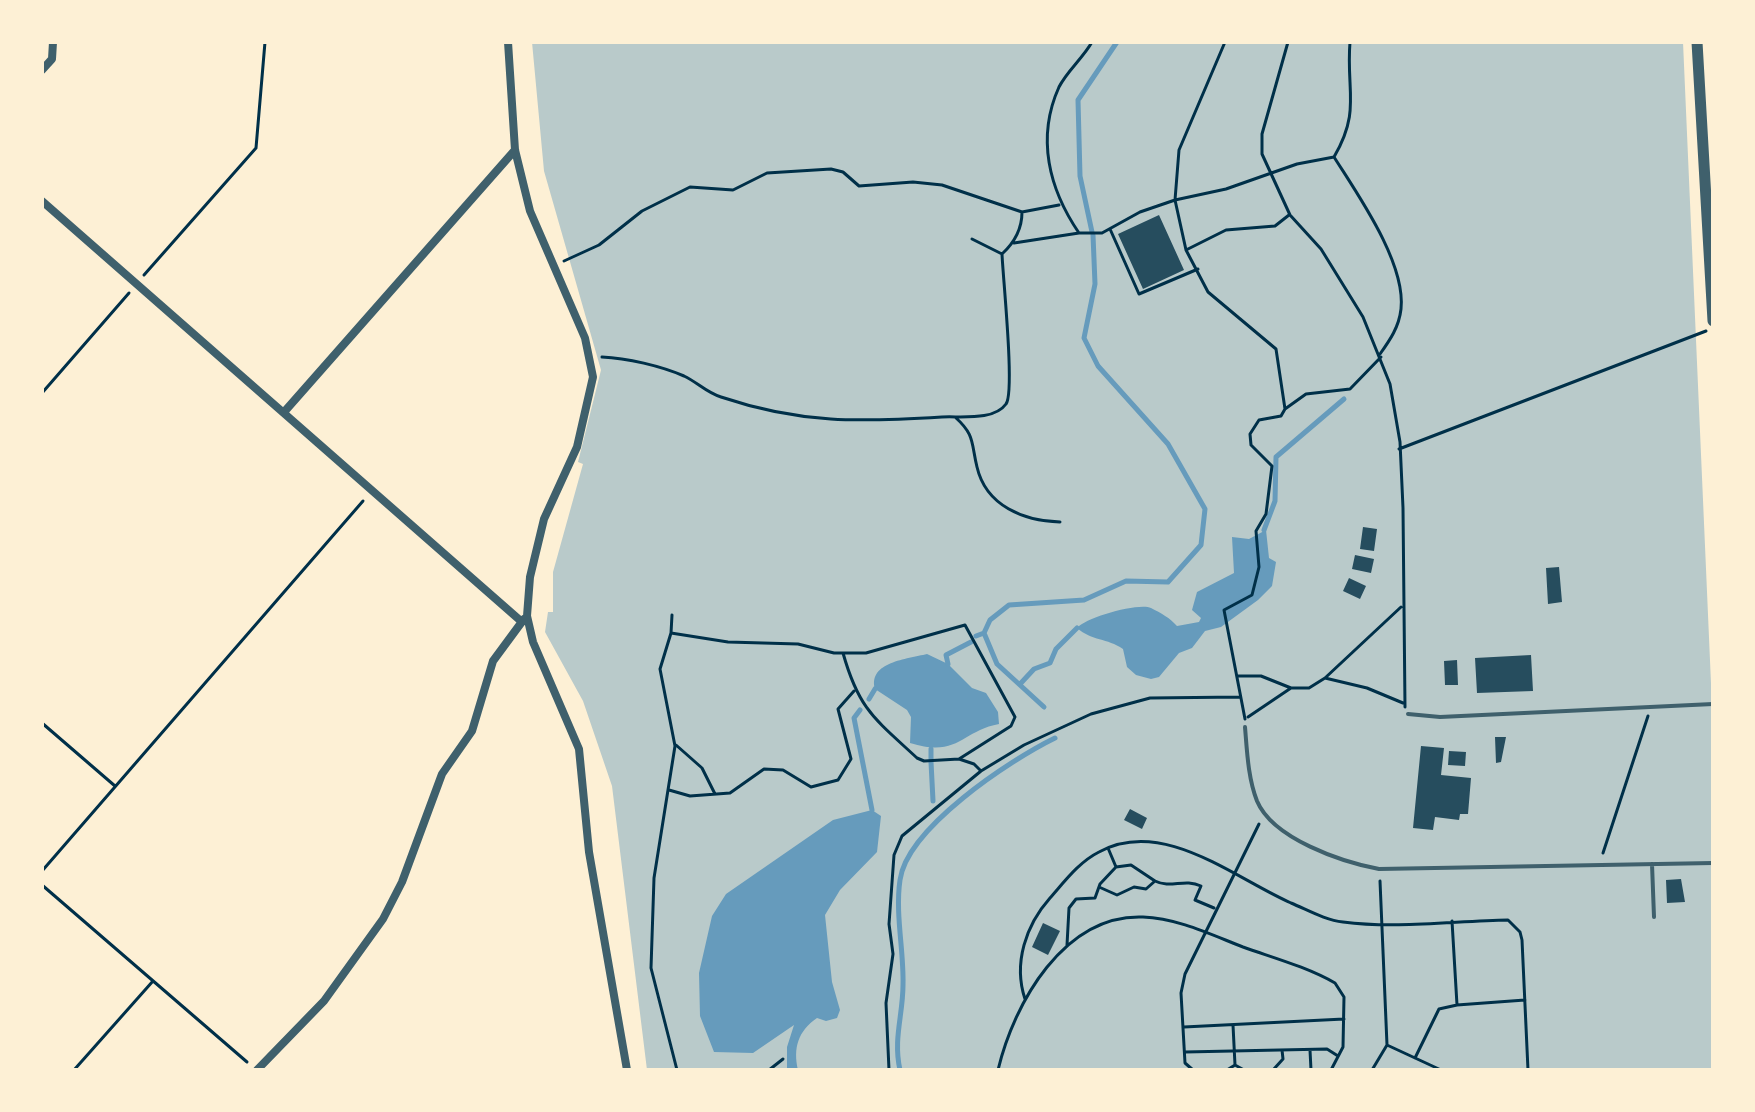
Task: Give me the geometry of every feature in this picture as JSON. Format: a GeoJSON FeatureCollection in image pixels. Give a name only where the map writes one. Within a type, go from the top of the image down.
{"type":"FeatureCollection","features":[{"type":"Feature","properties":{"kind":"street"},"geometry":{"type":"LineString","coordinates":[[42,70],[52,59],[53,42]]}},
{"type":"Feature","properties":{"kind":"street"},"geometry":{"type":"LineString","coordinates":[[508,42],[515,150],[530,211],[591,356],[593,377],[577,447],[544,519],[530,577],[525,619],[579,749],[589,852],[627,1070]]}},
{"type":"Feature","properties":{"kind":"street"},"geometry":{"type":"LineString","coordinates":[[1697,42],[1713,321]]}},
{"type":"Feature","properties":{"kind":"street"},"geometry":{"type":"LineString","coordinates":[[285,411],[515,150]]}},
{"type":"Feature","properties":{"kind":"street"},"geometry":{"type":"LineString","coordinates":[[42,201],[525,619]]}},
{"type":"Feature","properties":{"kind":"street"},"geometry":{"type":"LineString","coordinates":[[256,1070],[324,1001],[383,919],[402,882],[442,774],[472,731],[493,661],[525,619]]}},
{"type":"Feature","properties":{"kind":"lane"},"geometry":{"type":"LineString","coordinates":[[1408,714],[1440,717],[1713,704]]}},
{"type":"Feature","properties":{"kind":"lane"},"geometry":{"type":"LineString","coordinates":[[1245,727],[1251,779],[1264,813],[1322,854],[1379,869],[1713,863]]}},
{"type":"Feature","properties":{"kind":"lane"},"geometry":{"type":"LineString","coordinates":[[1652,864],[1654,917]]}},
{"type":"Feature","properties":{"kind":"path"},"geometry":{"type":"LineString","coordinates":[[42,393],[256,148],[265,42]]}},
{"type":"Feature","properties":{"kind":"path"},"geometry":{"type":"LineString","coordinates":[[1079,233],[1060,205],[1044,140],[1059,86],[1092,42]]}},
{"type":"Feature","properties":{"kind":"path"},"geometry":{"type":"LineString","coordinates":[[1225,42],[1179,150],[1175,200],[1186,250],[1208,292],[1276,349],[1285,409]]}},
{"type":"Feature","properties":{"kind":"path"},"geometry":{"type":"LineString","coordinates":[[1288,42],[1262,134],[1262,154],[1290,215],[1321,249],[1363,317],[1390,384],[1400,442],[1403,703],[1408,714]]}},
{"type":"Feature","properties":{"kind":"path"},"geometry":{"type":"LineString","coordinates":[[1334,157],[1352,117],[1348,72],[1350,42]]}},
{"type":"Feature","properties":{"kind":"path"},"geometry":{"type":"LineString","coordinates":[[1014,243],[1079,233],[1102,233],[1140,212],[1175,200],[1226,189],[1270,172],[1334,157]]}},
{"type":"Feature","properties":{"kind":"path"},"geometry":{"type":"LineString","coordinates":[[1245,727],[1224,610],[1252,595],[1259,567],[1256,531],[1266,514],[1271,488],[1272,466],[1251,445],[1250,434],[1259,420],[1281,416],[1285,409],[1306,394],[1350,389],[1380,355],[1396,329],[1401,290],[1394,266],[1334,157]]}},
{"type":"Feature","properties":{"kind":"path"},"geometry":{"type":"LineString","coordinates":[[554,266],[599,245],[642,211],[690,187],[733,190],[767,173],[831,169],[843,172],[859,186],[913,182],[942,185],[1022,212],[1060,205]]}},
{"type":"Feature","properties":{"kind":"path"},"geometry":{"type":"LineString","coordinates":[[591,356],[617,358],[685,376],[719,397],[796,417],[838,422],[994,414],[1009,398],[1012,387],[1004,320],[1002,254],[1014,243],[1022,224],[1022,212]]}},
{"type":"Feature","properties":{"kind":"path"},"geometry":{"type":"LineString","coordinates":[[1186,250],[1226,230],[1275,226],[1290,215]]}},
{"type":"Feature","properties":{"kind":"path"},"geometry":{"type":"LineString","coordinates":[[1110,229],[1139,294],[1198,269]]}},
{"type":"Feature","properties":{"kind":"path"},"geometry":{"type":"LineString","coordinates":[[972,239],[1002,254]]}},
{"type":"Feature","properties":{"kind":"path"},"geometry":{"type":"LineString","coordinates":[[1398,450],[1713,328]]}},
{"type":"Feature","properties":{"kind":"path"},"geometry":{"type":"LineString","coordinates":[[955,417],[969,430],[977,470],[990,493],[1015,515],[1060,522]]}},
{"type":"Feature","properties":{"kind":"path"},"geometry":{"type":"LineString","coordinates":[[42,871],[374,489]]}},
{"type":"Feature","properties":{"kind":"path"},"geometry":{"type":"LineString","coordinates":[[1237,676],[1261,676],[1291,688],[1309,688],[1325,678],[1403,605]]}},
{"type":"Feature","properties":{"kind":"path"},"geometry":{"type":"LineString","coordinates":[[672,615],[671,633],[660,669],[674,743],[654,878],[651,968],[677,1070]]}},
{"type":"Feature","properties":{"kind":"path"},"geometry":{"type":"LineString","coordinates":[[671,633],[728,642],[798,644],[843,653],[887,649],[965,625],[1015,717],[1011,726],[959,759]]}},
{"type":"Feature","properties":{"kind":"path"},"geometry":{"type":"LineString","coordinates":[[843,653],[854,691],[872,717],[917,758],[924,761],[959,759],[974,764],[981,771]]}},
{"type":"Feature","properties":{"kind":"path"},"geometry":{"type":"LineString","coordinates":[[1325,678],[1367,688],[1403,703]]}},
{"type":"Feature","properties":{"kind":"path"},"geometry":{"type":"LineString","coordinates":[[1245,720],[1291,688]]}},
{"type":"Feature","properties":{"kind":"path"},"geometry":{"type":"LineString","coordinates":[[669,790],[690,796],[730,793],[764,769],[783,770],[811,787],[838,780],[851,759],[838,709],[854,691]]}},
{"type":"Feature","properties":{"kind":"path"},"geometry":{"type":"LineString","coordinates":[[889,1070],[886,1003],[893,954],[889,924],[894,855],[902,836],[970,784],[981,771],[1024,745],[1118,705],[1150,698],[1240,697]]}},
{"type":"Feature","properties":{"kind":"path"},"geometry":{"type":"LineString","coordinates":[[1599,865],[1650,708]]}},
{"type":"Feature","properties":{"kind":"path"},"geometry":{"type":"LineString","coordinates":[[42,723],[115,786]]}},
{"type":"Feature","properties":{"kind":"path"},"geometry":{"type":"LineString","coordinates":[[674,743],[702,768],[715,794]]}},
{"type":"Feature","properties":{"kind":"path"},"geometry":{"type":"LineString","coordinates":[[1193,1070],[1185,1063],[1181,993],[1185,974],[1264,813]]}},
{"type":"Feature","properties":{"kind":"path"},"geometry":{"type":"LineString","coordinates":[[1025,999],[1020,973],[1023,946],[1030,926],[1042,907],[1079,866],[1108,848],[1151,840],[1182,849],[1323,917],[1342,922],[1508,920],[1515,925],[1522,940],[1528,1070]]}},
{"type":"Feature","properties":{"kind":"path"},"geometry":{"type":"LineString","coordinates":[[1108,848],[1116,867]]}},
{"type":"Feature","properties":{"kind":"path"},"geometry":{"type":"LineString","coordinates":[[1068,947],[1065,939],[1070,929],[1069,908],[1076,899],[1095,898],[1099,887],[1116,867],[1131,865],[1164,886],[1192,881],[1201,886],[1195,900],[1215,909]]}},
{"type":"Feature","properties":{"kind":"path"},"geometry":{"type":"LineString","coordinates":[[1372,1070],[1387,1045],[1379,869]]}},
{"type":"Feature","properties":{"kind":"path"},"geometry":{"type":"LineString","coordinates":[[1099,887],[1117,895],[1134,887],[1149,888],[1155,881]]}},
{"type":"Feature","properties":{"kind":"path"},"geometry":{"type":"LineString","coordinates":[[42,885],[256,1070]]}},
{"type":"Feature","properties":{"kind":"path"},"geometry":{"type":"LineString","coordinates":[[998,1070],[1005,1040],[1025,999],[1043,973],[1095,925],[1120,918],[1170,920],[1335,983],[1344,997],[1343,1047],[1331,1070]]}},
{"type":"Feature","properties":{"kind":"path"},"geometry":{"type":"LineString","coordinates":[[1452,921],[1457,1005]]}},
{"type":"Feature","properties":{"kind":"path"},"geometry":{"type":"LineString","coordinates":[[74,1070],[153,981]]}},
{"type":"Feature","properties":{"kind":"path"},"geometry":{"type":"LineString","coordinates":[[1415,1058],[1439,1009],[1525,1000]]}},
{"type":"Feature","properties":{"kind":"path"},"geometry":{"type":"LineString","coordinates":[[1184,1027],[1344,1019]]}},
{"type":"Feature","properties":{"kind":"path"},"geometry":{"type":"LineString","coordinates":[[1233,1025],[1235,1065]]}},
{"type":"Feature","properties":{"kind":"path"},"geometry":{"type":"LineString","coordinates":[[1387,1045],[1441,1070]]}},
{"type":"Feature","properties":{"kind":"path"},"geometry":{"type":"LineString","coordinates":[[1310,1049],[1311,1070]]}},
{"type":"Feature","properties":{"kind":"path"},"geometry":{"type":"LineString","coordinates":[[1185,1052],[1327,1049],[1338,1056]]}},
{"type":"Feature","properties":{"kind":"path"},"geometry":{"type":"LineString","coordinates":[[1273,1070],[1283,1059],[1282,1050]]}},
{"type":"Feature","properties":{"kind":"path"},"geometry":{"type":"LineString","coordinates":[[769,1070],[783,1059]]}},
{"type":"Feature","properties":{"kind":"path"},"geometry":{"type":"LineString","coordinates":[[1227,1070],[1235,1065]]}},
{"type":"Feature","properties":{"kind":"path"},"geometry":{"type":"LineString","coordinates":[[1235,1065],[1244,1070]]}},
{"type":"Feature","properties":{"kind":"shaded area"},"geometry":{"type":"Polygon","coordinates":[[[532,42],[1683,42],[1713,729],[1713,1070],[647,1070],[612,786],[583,701],[545,632],[548,612],[553,612],[553,572],[583,464],[578,462],[601,370],[544,171],[532,42]]]}},
{"type":"Feature","properties":{"kind":"water"},"geometry":{"type":"Polygon","coordinates":[[[1266,530],[1269,558],[1276,562],[1272,586],[1221,627],[1205,631],[1192,648],[1179,653],[1159,677],[1151,679],[1136,675],[1127,667],[1123,649],[1077,628],[1101,615],[1136,607],[1151,608],[1177,626],[1199,622],[1201,618],[1192,610],[1197,592],[1234,573],[1232,537],[1249,539],[1266,530]]]}},
{"type":"Feature","properties":{"kind":"water"},"geometry":{"type":"Polygon","coordinates":[[[927,654],[948,664],[972,688],[986,693],[998,712],[999,724],[950,745],[926,747],[910,743],[911,717],[907,710],[875,689],[874,680],[883,667],[891,663],[927,654]]]}},
{"type":"Feature","properties":{"kind":"water"},"geometry":{"type":"Polygon","coordinates":[[[872,810],[881,816],[877,852],[840,890],[825,915],[832,982],[840,1010],[837,1018],[826,1021],[817,1018],[801,1034],[796,1054],[798,1070],[787,1070],[787,1047],[794,1025],[753,1053],[714,1052],[700,1016],[699,973],[712,916],[726,894],[833,820],[872,810]]]}},
{"type":"Feature","properties":{"kind":"building"},"geometry":{"type":"Polygon","coordinates":[[[1159,215],[1184,270],[1143,289],[1118,234],[1159,215]]]}},
{"type":"Feature","properties":{"kind":"building"},"geometry":{"type":"Polygon","coordinates":[[[1363,527],[1377,529],[1374,551],[1360,549],[1363,527]]]}},
{"type":"Feature","properties":{"kind":"building"},"geometry":{"type":"Polygon","coordinates":[[[1355,555],[1374,559],[1371,573],[1352,569],[1355,555]]]}},
{"type":"Feature","properties":{"kind":"building"},"geometry":{"type":"Polygon","coordinates":[[[1559,567],[1562,602],[1548,604],[1546,568],[1559,567]]]}},
{"type":"Feature","properties":{"kind":"building"},"geometry":{"type":"Polygon","coordinates":[[[1349,578],[1366,586],[1360,599],[1343,591],[1349,578]]]}},
{"type":"Feature","properties":{"kind":"building"},"geometry":{"type":"Polygon","coordinates":[[[1531,655],[1533,691],[1477,693],[1475,658],[1531,655]]]}},
{"type":"Feature","properties":{"kind":"building"},"geometry":{"type":"Polygon","coordinates":[[[1457,660],[1458,685],[1445,685],[1444,661],[1457,660]]]}},
{"type":"Feature","properties":{"kind":"building"},"geometry":{"type":"Polygon","coordinates":[[[1495,737],[1506,737],[1501,762],[1496,763],[1495,737]]]}},
{"type":"Feature","properties":{"kind":"building"},"geometry":{"type":"Polygon","coordinates":[[[1421,746],[1444,748],[1441,775],[1471,778],[1468,814],[1460,814],[1459,820],[1435,817],[1433,830],[1413,828],[1421,746]]]}},
{"type":"Feature","properties":{"kind":"building"},"geometry":{"type":"Polygon","coordinates":[[[1449,751],[1466,752],[1465,766],[1448,765],[1449,751]]]}},
{"type":"Feature","properties":{"kind":"building"},"geometry":{"type":"Polygon","coordinates":[[[1130,809],[1147,818],[1142,829],[1124,820],[1130,809]]]}},
{"type":"Feature","properties":{"kind":"building"},"geometry":{"type":"Polygon","coordinates":[[[1681,879],[1685,902],[1667,903],[1666,880],[1681,879]]]}},
{"type":"Feature","properties":{"kind":"building"},"geometry":{"type":"Polygon","coordinates":[[[1043,923],[1060,931],[1048,955],[1032,947],[1043,923]]]}},
{"type":"Feature","properties":{"kind":"waterway"},"geometry":{"type":"LineString","coordinates":[[1092,232],[1080,176],[1078,100],[1117,42]]}},
{"type":"Feature","properties":{"kind":"waterway"},"geometry":{"type":"LineString","coordinates":[[976,636],[984,633],[990,620],[1009,605],[1084,600],[1126,581],[1168,582],[1201,545],[1205,509],[1168,444],[1098,366],[1084,338],[1095,284],[1093,235]]}},
{"type":"Feature","properties":{"kind":"waterway"},"geometry":{"type":"LineString","coordinates":[[1264,530],[1275,501],[1276,457],[1344,399]]}},
{"type":"Feature","properties":{"kind":"waterway"},"geometry":{"type":"LineString","coordinates":[[1021,683],[1034,669],[1050,663],[1056,649],[1077,628]]}},
{"type":"Feature","properties":{"kind":"waterway"},"geometry":{"type":"LineString","coordinates":[[984,633],[997,664],[1044,707]]}},
{"type":"Feature","properties":{"kind":"waterway"},"geometry":{"type":"LineString","coordinates":[[948,664],[946,655],[971,642]]}},
{"type":"Feature","properties":{"kind":"waterway"},"geometry":{"type":"LineString","coordinates":[[869,699],[875,689]]}},
{"type":"Feature","properties":{"kind":"waterway"},"geometry":{"type":"LineString","coordinates":[[860,710],[854,718],[872,810]]}},
{"type":"Feature","properties":{"kind":"waterway"},"geometry":{"type":"LineString","coordinates":[[900,1070],[898,1048],[903,972],[899,893],[907,860],[921,839],[963,798],[1013,762],[1055,738]]}},
{"type":"Feature","properties":{"kind":"waterway"},"geometry":{"type":"LineString","coordinates":[[931,749],[931,760]]}},
{"type":"Feature","properties":{"kind":"waterway"},"geometry":{"type":"LineString","coordinates":[[931,762],[933,801]]}}]}
